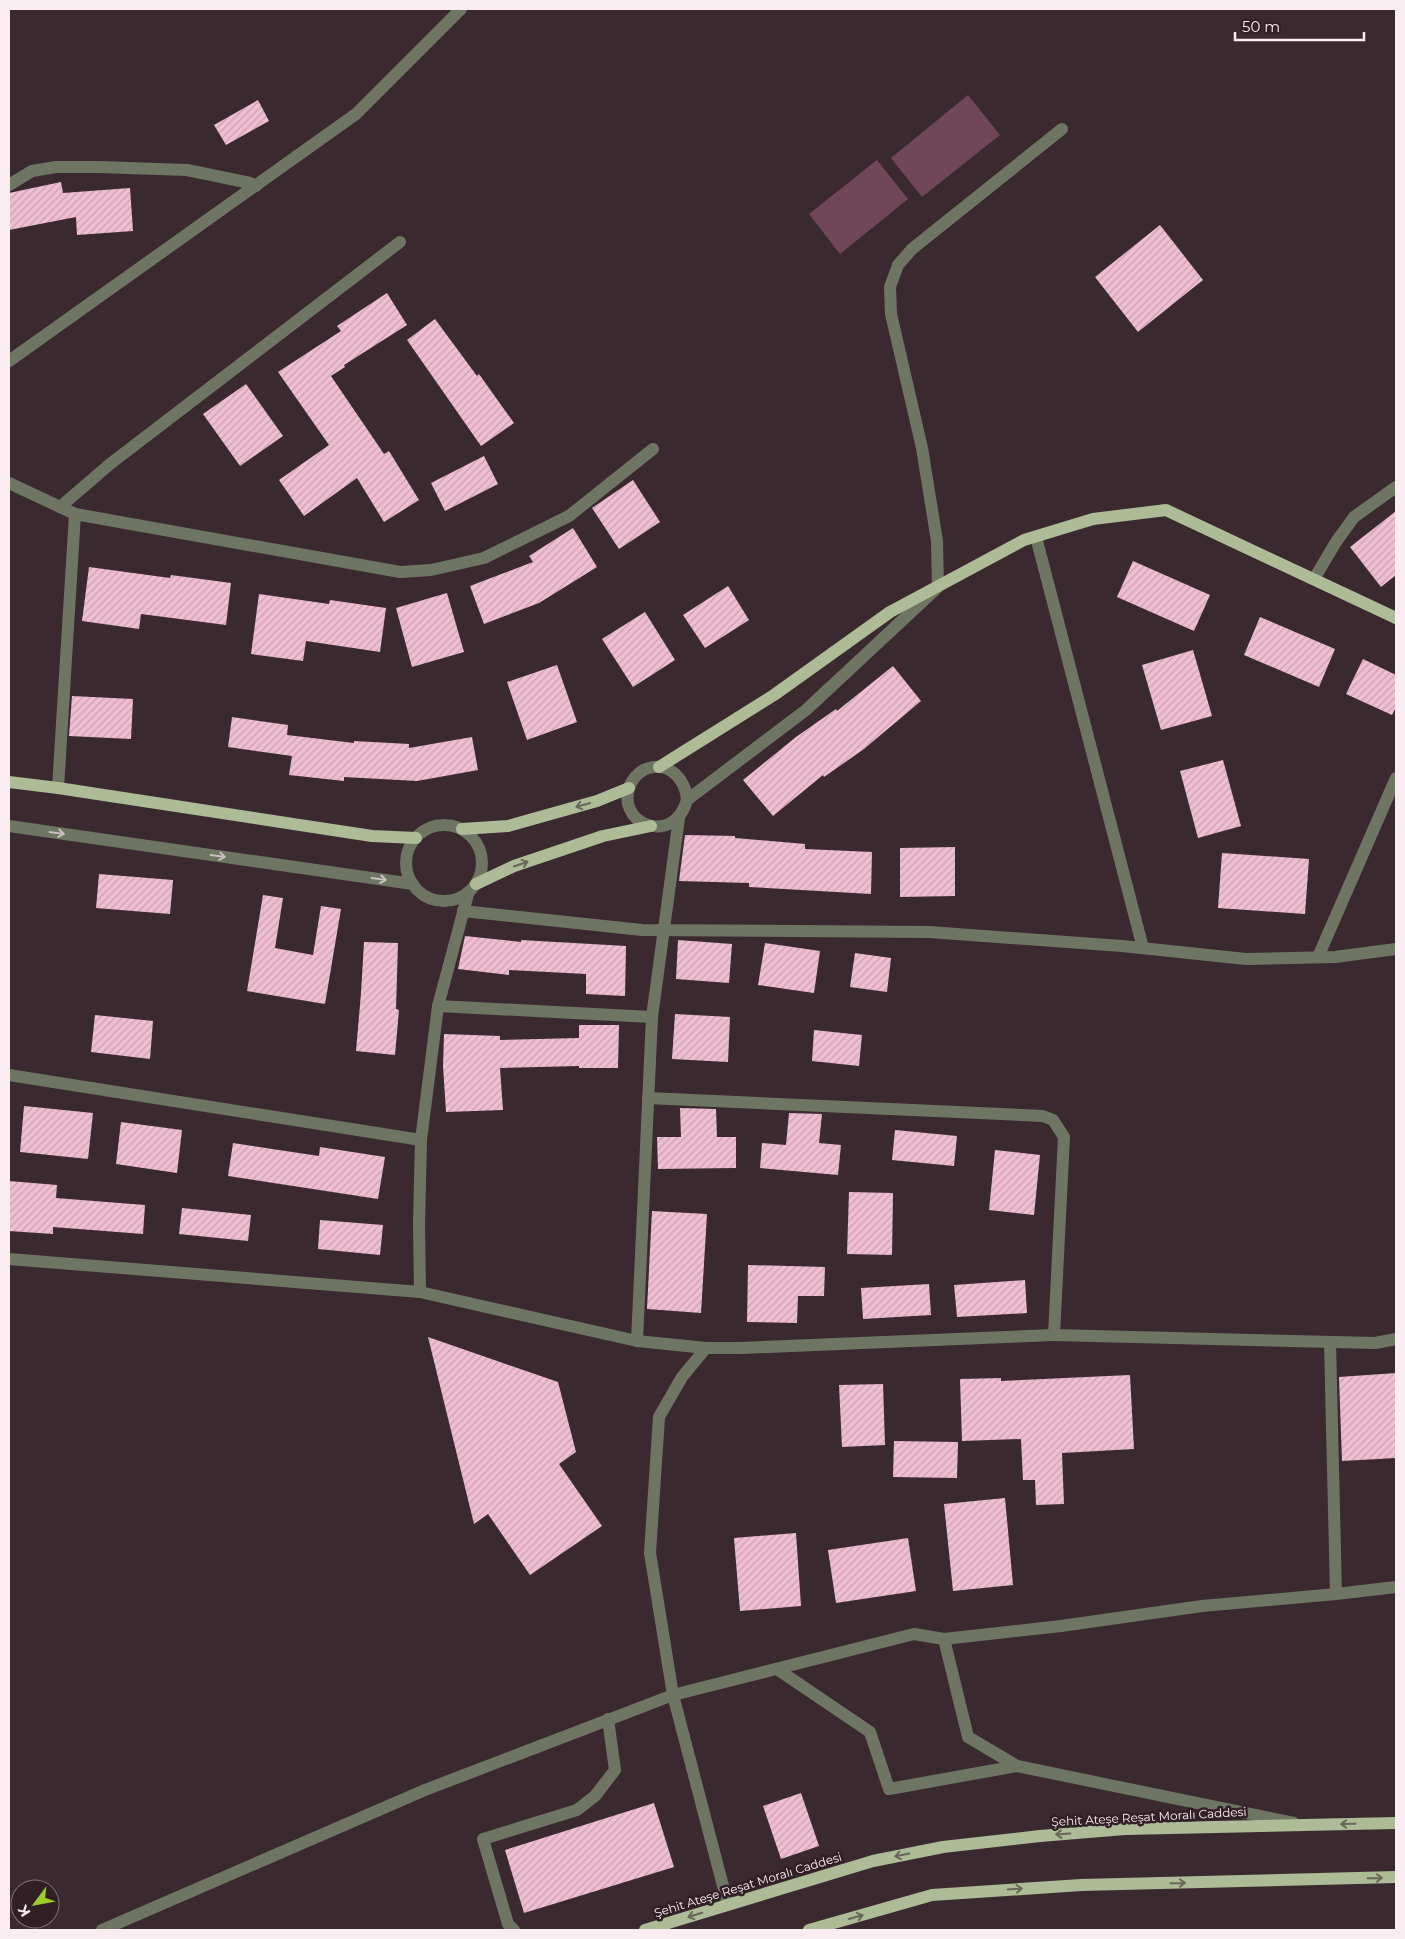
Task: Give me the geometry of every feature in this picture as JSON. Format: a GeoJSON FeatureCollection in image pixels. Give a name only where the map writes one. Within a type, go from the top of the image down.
{"type":"FeatureCollection","features":[{"type":"Feature","properties":{"kind":"main road"},"geometry":{"type":"LineString","coordinates":[[659,767],[774,694],[890,612],[1024,540],[1092,519],[1166,510],[1396,618]]}},
{"type":"Feature","properties":{"kind":"main road"},"geometry":{"type":"LineString","coordinates":[[9,782],[372,836],[416,838]]}},
{"type":"Feature","properties":{"kind":"main road"},"geometry":{"type":"LineString","coordinates":[[462,830],[508,826],[597,801],[629,788]]}},
{"type":"Feature","properties":{"kind":"main road"},"geometry":{"type":"LineString","coordinates":[[472,889],[514,866],[603,836],[651,826]]}},
{"type":"Feature","properties":{"kind":"main road","name":"Şehit Ateşe Reşat Moralı Caddesi"},"geometry":{"type":"LineString","coordinates":[[645,1930],[873,1861],[943,1847],[1125,1829],[1396,1823]]}},
{"type":"Feature","properties":{"kind":"main road"},"geometry":{"type":"LineString","coordinates":[[810,1930],[932,1894],[1081,1885],[1396,1877]]}},
{"type":"Feature","properties":{"kind":"street"},"geometry":{"type":"LineString","coordinates":[[9,361],[356,114],[460,9]]}},
{"type":"Feature","properties":{"kind":"street"},"geometry":{"type":"LineString","coordinates":[[687,800],[806,710],[938,587],[937,541],[924,458],[891,314],[890,287],[898,265],[912,249],[1062,129]]}},
{"type":"Feature","properties":{"kind":"street"},"geometry":{"type":"LineString","coordinates":[[9,185],[32,171],[56,167],[99,166],[187,170],[250,183],[256,186]]}},
{"type":"Feature","properties":{"kind":"street"},"geometry":{"type":"LineString","coordinates":[[60,507],[117,458],[400,242]]}},
{"type":"Feature","properties":{"kind":"street"},"geometry":{"type":"LineString","coordinates":[[9,484],[75,514],[400,572],[431,570],[484,558],[569,516],[653,449]]}},
{"type":"Feature","properties":{"kind":"street"},"geometry":{"type":"LineString","coordinates":[[1314,579],[1349,523],[1362,511],[1396,487]]}},
{"type":"Feature","properties":{"kind":"street"},"geometry":{"type":"LineString","coordinates":[[58,788],[75,514]]}},
{"type":"Feature","properties":{"kind":"street"},"geometry":{"type":"LineString","coordinates":[[1036,537],[1143,948]]}},
{"type":"Feature","properties":{"kind":"street"},"geometry":{"type":"LineString","coordinates":[[659,767],[677,774],[683,782],[687,800],[679,818],[671,824],[661,827],[642,823],[632,812],[627,798],[629,788],[641,772],[649,768],[659,767]]}},
{"type":"Feature","properties":{"kind":"street"},"geometry":{"type":"LineString","coordinates":[[1318,957],[1396,778]]}},
{"type":"Feature","properties":{"kind":"street"},"geometry":{"type":"LineString","coordinates":[[637,1341],[652,1017],[679,818]]}},
{"type":"Feature","properties":{"kind":"street"},"geometry":{"type":"LineString","coordinates":[[9,826],[412,884]]}},
{"type":"Feature","properties":{"kind":"street"},"geometry":{"type":"LineString","coordinates":[[420,1292],[421,1140],[438,1006],[463,911],[472,889],[482,873],[483,860],[480,848],[472,837],[462,830],[450,826],[438,826],[426,830],[416,838],[409,848],[406,860],[407,873],[412,884],[421,894],[432,900],[444,902],[457,900],[472,889]]}},
{"type":"Feature","properties":{"kind":"street"},"geometry":{"type":"LineString","coordinates":[[463,911],[642,930],[929,932],[1143,948],[1246,959],[1335,957],[1396,949]]}},
{"type":"Feature","properties":{"kind":"street"},"geometry":{"type":"LineString","coordinates":[[438,1006],[652,1017]]}},
{"type":"Feature","properties":{"kind":"street"},"geometry":{"type":"LineString","coordinates":[[9,1075],[421,1140]]}},
{"type":"Feature","properties":{"kind":"street"},"geometry":{"type":"LineString","coordinates":[[648,1098],[1043,1116],[1053,1120],[1064,1136],[1054,1335]]}},
{"type":"Feature","properties":{"kind":"street"},"geometry":{"type":"LineString","coordinates":[[9,1259],[420,1292],[637,1341],[706,1348],[1054,1335],[1375,1343],[1396,1339]]}},
{"type":"Feature","properties":{"kind":"street"},"geometry":{"type":"LineString","coordinates":[[1330,1342],[1336,1594]]}},
{"type":"Feature","properties":{"kind":"street"},"geometry":{"type":"LineString","coordinates":[[706,1348],[682,1377],[659,1417],[650,1553],[672,1695],[728,1905]]}},
{"type":"Feature","properties":{"kind":"street"},"geometry":{"type":"LineString","coordinates":[[102,1930],[425,1790],[672,1695],[914,1634],[944,1639],[1061,1626],[1202,1606],[1396,1587]]}},
{"type":"Feature","properties":{"kind":"street"},"geometry":{"type":"LineString","coordinates":[[944,1639],[968,1737],[1017,1766],[1304,1825]]}},
{"type":"Feature","properties":{"kind":"street"},"geometry":{"type":"LineString","coordinates":[[777,1669],[870,1732],[889,1789],[1017,1766]]}},
{"type":"Feature","properties":{"kind":"street"},"geometry":{"type":"LineString","coordinates":[[514,1930],[508,1924],[482,1839],[577,1810],[596,1796],[615,1770],[608,1719]]}},
{"type":"Feature","properties":{"kind":"shaded area"},"geometry":{"type":"Polygon","coordinates":[[[968,95],[1000,135],[922,197],[891,158],[968,95]]]}},
{"type":"Feature","properties":{"kind":"shaded area"},"geometry":{"type":"Polygon","coordinates":[[[877,160],[908,199],[840,254],[809,214],[877,160]]]}},
{"type":"Feature","properties":{"kind":"building"},"geometry":{"type":"Polygon","coordinates":[[[258,100],[269,121],[226,145],[214,125],[258,100]]]}},
{"type":"Feature","properties":{"kind":"building"},"geometry":{"type":"Polygon","coordinates":[[[61,182],[63,193],[130,188],[133,231],[77,235],[76,217],[9,230],[9,193],[61,182]]]}},
{"type":"Feature","properties":{"kind":"building"},"geometry":{"type":"Polygon","coordinates":[[[1160,225],[1203,280],[1138,332],[1095,277],[1160,225]]]}},
{"type":"Feature","properties":{"kind":"building"},"geometry":{"type":"Polygon","coordinates":[[[387,293],[407,325],[344,365],[345,367],[331,376],[384,454],[389,451],[419,500],[384,522],[357,478],[304,516],[279,480],[329,445],[278,372],[341,331],[337,326],[387,293]]]}},
{"type":"Feature","properties":{"kind":"building"},"geometry":{"type":"Polygon","coordinates":[[[435,319],[477,376],[479,374],[514,423],[481,446],[407,340],[435,319]]]}},
{"type":"Feature","properties":{"kind":"building"},"geometry":{"type":"Polygon","coordinates":[[[246,384],[283,436],[240,466],[203,414],[246,384]]]}},
{"type":"Feature","properties":{"kind":"building"},"geometry":{"type":"Polygon","coordinates":[[[484,456],[498,484],[445,511],[431,483],[484,456]]]}},
{"type":"Feature","properties":{"kind":"building"},"geometry":{"type":"Polygon","coordinates":[[[633,480],[660,522],[619,549],[592,508],[633,480]]]}},
{"type":"Feature","properties":{"kind":"building"},"geometry":{"type":"Polygon","coordinates":[[[1396,511],[1396,575],[1381,587],[1350,547],[1396,511]]]}},
{"type":"Feature","properties":{"kind":"building"},"geometry":{"type":"Polygon","coordinates":[[[573,528],[597,567],[539,603],[484,624],[470,586],[533,562],[529,556],[573,528]]]}},
{"type":"Feature","properties":{"kind":"building"},"geometry":{"type":"Polygon","coordinates":[[[1133,561],[1210,595],[1194,631],[1117,597],[1133,561]]]}},
{"type":"Feature","properties":{"kind":"building"},"geometry":{"type":"Polygon","coordinates":[[[89,567],[170,578],[171,575],[231,583],[226,625],[141,614],[139,629],[82,621],[89,567]]]}},
{"type":"Feature","properties":{"kind":"building"},"geometry":{"type":"Polygon","coordinates":[[[728,586],[749,620],[705,648],[683,615],[728,586]]]}},
{"type":"Feature","properties":{"kind":"building"},"geometry":{"type":"Polygon","coordinates":[[[447,593],[464,652],[412,667],[396,608],[447,593]]]}},
{"type":"Feature","properties":{"kind":"building"},"geometry":{"type":"Polygon","coordinates":[[[259,594],[329,604],[330,600],[386,608],[380,652],[306,641],[303,661],[251,654],[259,594]]]}},
{"type":"Feature","properties":{"kind":"building"},"geometry":{"type":"Polygon","coordinates":[[[645,612],[675,660],[633,687],[602,639],[645,612]]]}},
{"type":"Feature","properties":{"kind":"building"},"geometry":{"type":"Polygon","coordinates":[[[1260,617],[1335,649],[1319,687],[1244,655],[1260,617]]]}},
{"type":"Feature","properties":{"kind":"building"},"geometry":{"type":"Polygon","coordinates":[[[1193,650],[1212,716],[1161,730],[1142,665],[1193,650]]]}},
{"type":"Feature","properties":{"kind":"building"},"geometry":{"type":"Polygon","coordinates":[[[1363,659],[1396,675],[1396,707],[1392,715],[1346,694],[1363,659]]]}},
{"type":"Feature","properties":{"kind":"building"},"geometry":{"type":"Polygon","coordinates":[[[557,665],[577,722],[527,740],[507,682],[557,665]]]}},
{"type":"Feature","properties":{"kind":"building"},"geometry":{"type":"Polygon","coordinates":[[[893,666],[921,701],[864,749],[824,777],[823,775],[773,816],[743,780],[796,737],[836,709],[837,711],[893,666]]]}},
{"type":"Feature","properties":{"kind":"building"},"geometry":{"type":"Polygon","coordinates":[[[72,696],[133,699],[131,739],[69,736],[72,696]]]}},
{"type":"Feature","properties":{"kind":"building"},"geometry":{"type":"Polygon","coordinates":[[[232,717],[288,725],[287,735],[354,743],[354,741],[409,744],[409,748],[472,737],[478,770],[417,781],[344,777],[344,781],[289,775],[292,756],[228,747],[232,717]]]}},
{"type":"Feature","properties":{"kind":"building"},"geometry":{"type":"Polygon","coordinates":[[[1223,760],[1241,826],[1198,838],[1180,771],[1223,760]]]}},
{"type":"Feature","properties":{"kind":"building"},"geometry":{"type":"Polygon","coordinates":[[[685,835],[735,836],[735,838],[805,844],[805,849],[872,852],[871,894],[749,887],[749,883],[679,881],[685,835]]]}},
{"type":"Feature","properties":{"kind":"building"},"geometry":{"type":"Polygon","coordinates":[[[955,847],[955,896],[900,897],[900,848],[955,847]]]}},
{"type":"Feature","properties":{"kind":"building"},"geometry":{"type":"Polygon","coordinates":[[[1222,853],[1309,859],[1305,914],[1218,908],[1222,853]]]}},
{"type":"Feature","properties":{"kind":"building"},"geometry":{"type":"Polygon","coordinates":[[[99,874],[173,880],[170,914],[96,908],[99,874]]]}},
{"type":"Feature","properties":{"kind":"building"},"geometry":{"type":"Polygon","coordinates":[[[263,895],[283,898],[275,948],[313,955],[321,906],[341,909],[325,1004],[247,991],[263,895]]]}},
{"type":"Feature","properties":{"kind":"building"},"geometry":{"type":"Polygon","coordinates":[[[465,936],[521,942],[521,940],[626,946],[625,996],[586,994],[586,974],[509,970],[509,975],[458,969],[465,936]]]}},
{"type":"Feature","properties":{"kind":"building"},"geometry":{"type":"Polygon","coordinates":[[[678,940],[732,944],[729,983],[676,979],[678,940]]]}},
{"type":"Feature","properties":{"kind":"building"},"geometry":{"type":"Polygon","coordinates":[[[364,942],[398,943],[396,1009],[399,1010],[395,1055],[356,1051],[364,942]]]}},
{"type":"Feature","properties":{"kind":"building"},"geometry":{"type":"Polygon","coordinates":[[[765,943],[820,951],[814,993],[758,985],[765,943]]]}},
{"type":"Feature","properties":{"kind":"building"},"geometry":{"type":"Polygon","coordinates":[[[855,953],[891,958],[887,992],[850,987],[855,953]]]}},
{"type":"Feature","properties":{"kind":"building"},"geometry":{"type":"Polygon","coordinates":[[[675,1014],[730,1017],[728,1062],[672,1059],[675,1014]]]}},
{"type":"Feature","properties":{"kind":"building"},"geometry":{"type":"Polygon","coordinates":[[[95,1015],[153,1021],[150,1059],[91,1052],[95,1015]]]}},
{"type":"Feature","properties":{"kind":"building"},"geometry":{"type":"Polygon","coordinates":[[[579,1025],[619,1025],[618,1068],[579,1068],[579,1066],[500,1068],[503,1110],[446,1112],[443,1066],[444,1034],[500,1036],[500,1040],[579,1038],[579,1025]]]}},
{"type":"Feature","properties":{"kind":"building"},"geometry":{"type":"Polygon","coordinates":[[[814,1030],[862,1035],[859,1066],[812,1061],[814,1030]]]}},
{"type":"Feature","properties":{"kind":"building"},"geometry":{"type":"Polygon","coordinates":[[[24,1106],[93,1113],[88,1159],[20,1152],[24,1106]]]}},
{"type":"Feature","properties":{"kind":"building"},"geometry":{"type":"Polygon","coordinates":[[[680,1108],[716,1109],[717,1137],[736,1137],[736,1168],[658,1169],[657,1137],[681,1137],[680,1108]]]}},
{"type":"Feature","properties":{"kind":"building"},"geometry":{"type":"Polygon","coordinates":[[[789,1113],[822,1114],[819,1143],[841,1145],[838,1175],[760,1168],[762,1143],[786,1145],[789,1113]]]}},
{"type":"Feature","properties":{"kind":"building"},"geometry":{"type":"Polygon","coordinates":[[[121,1122],[182,1130],[177,1173],[116,1164],[121,1122]]]}},
{"type":"Feature","properties":{"kind":"building"},"geometry":{"type":"Polygon","coordinates":[[[895,1130],[957,1136],[954,1166],[892,1160],[895,1130]]]}},
{"type":"Feature","properties":{"kind":"building"},"geometry":{"type":"Polygon","coordinates":[[[233,1143],[319,1156],[320,1147],[385,1157],[378,1199],[228,1176],[233,1143]]]}},
{"type":"Feature","properties":{"kind":"building"},"geometry":{"type":"Polygon","coordinates":[[[995,1150],[1040,1155],[1034,1215],[989,1210],[995,1150]]]}},
{"type":"Feature","properties":{"kind":"building"},"geometry":{"type":"Polygon","coordinates":[[[9,1181],[57,1185],[56,1198],[145,1205],[143,1234],[53,1227],[53,1234],[9,1231],[9,1181]]]}},
{"type":"Feature","properties":{"kind":"building"},"geometry":{"type":"Polygon","coordinates":[[[849,1192],[893,1193],[892,1255],[847,1254],[849,1192]]]}},
{"type":"Feature","properties":{"kind":"building"},"geometry":{"type":"Polygon","coordinates":[[[182,1208],[251,1215],[248,1241],[179,1234],[182,1208]]]}},
{"type":"Feature","properties":{"kind":"building"},"geometry":{"type":"Polygon","coordinates":[[[652,1211],[707,1214],[701,1313],[647,1309],[652,1211]]]}},
{"type":"Feature","properties":{"kind":"building"},"geometry":{"type":"Polygon","coordinates":[[[320,1220],[383,1225],[380,1255],[318,1249],[320,1220]]]}},
{"type":"Feature","properties":{"kind":"building"},"geometry":{"type":"Polygon","coordinates":[[[748,1265],[825,1267],[824,1296],[798,1296],[797,1323],[747,1322],[748,1265]]]}},
{"type":"Feature","properties":{"kind":"building"},"geometry":{"type":"Polygon","coordinates":[[[1025,1280],[1027,1313],[957,1317],[954,1285],[1025,1280]]]}},
{"type":"Feature","properties":{"kind":"building"},"geometry":{"type":"Polygon","coordinates":[[[929,1284],[931,1315],[863,1319],[861,1288],[929,1284]]]}},
{"type":"Feature","properties":{"kind":"building"},"geometry":{"type":"Polygon","coordinates":[[[428,1337],[558,1382],[576,1452],[559,1464],[602,1526],[530,1575],[488,1514],[474,1524],[428,1337]]]}},
{"type":"Feature","properties":{"kind":"building"},"geometry":{"type":"Polygon","coordinates":[[[1396,1373],[1396,1458],[1342,1461],[1339,1377],[1396,1373]]]}},
{"type":"Feature","properties":{"kind":"building"},"geometry":{"type":"Polygon","coordinates":[[[1130,1375],[1134,1449],[1062,1453],[1064,1504],[1036,1505],[1035,1480],[1023,1480],[1021,1439],[962,1441],[960,1379],[1001,1378],[1001,1381],[1130,1375]]]}},
{"type":"Feature","properties":{"kind":"building"},"geometry":{"type":"Polygon","coordinates":[[[883,1384],[885,1445],[842,1447],[839,1385],[883,1384]]]}},
{"type":"Feature","properties":{"kind":"building"},"geometry":{"type":"Polygon","coordinates":[[[894,1441],[958,1442],[957,1478],[893,1477],[894,1441]]]}},
{"type":"Feature","properties":{"kind":"building"},"geometry":{"type":"Polygon","coordinates":[[[1005,1498],[1013,1585],[953,1591],[944,1504],[1005,1498]]]}},
{"type":"Feature","properties":{"kind":"building"},"geometry":{"type":"Polygon","coordinates":[[[796,1533],[801,1606],[740,1611],[734,1538],[796,1533]]]}},
{"type":"Feature","properties":{"kind":"building"},"geometry":{"type":"Polygon","coordinates":[[[908,1538],[916,1591],[836,1603],[828,1550],[908,1538]]]}},
{"type":"Feature","properties":{"kind":"building"},"geometry":{"type":"Polygon","coordinates":[[[801,1793],[819,1846],[781,1859],[763,1806],[801,1793]]]}},
{"type":"Feature","properties":{"kind":"building"},"geometry":{"type":"Polygon","coordinates":[[[654,1803],[674,1867],[524,1913],[505,1850],[654,1803]]]}}]}
